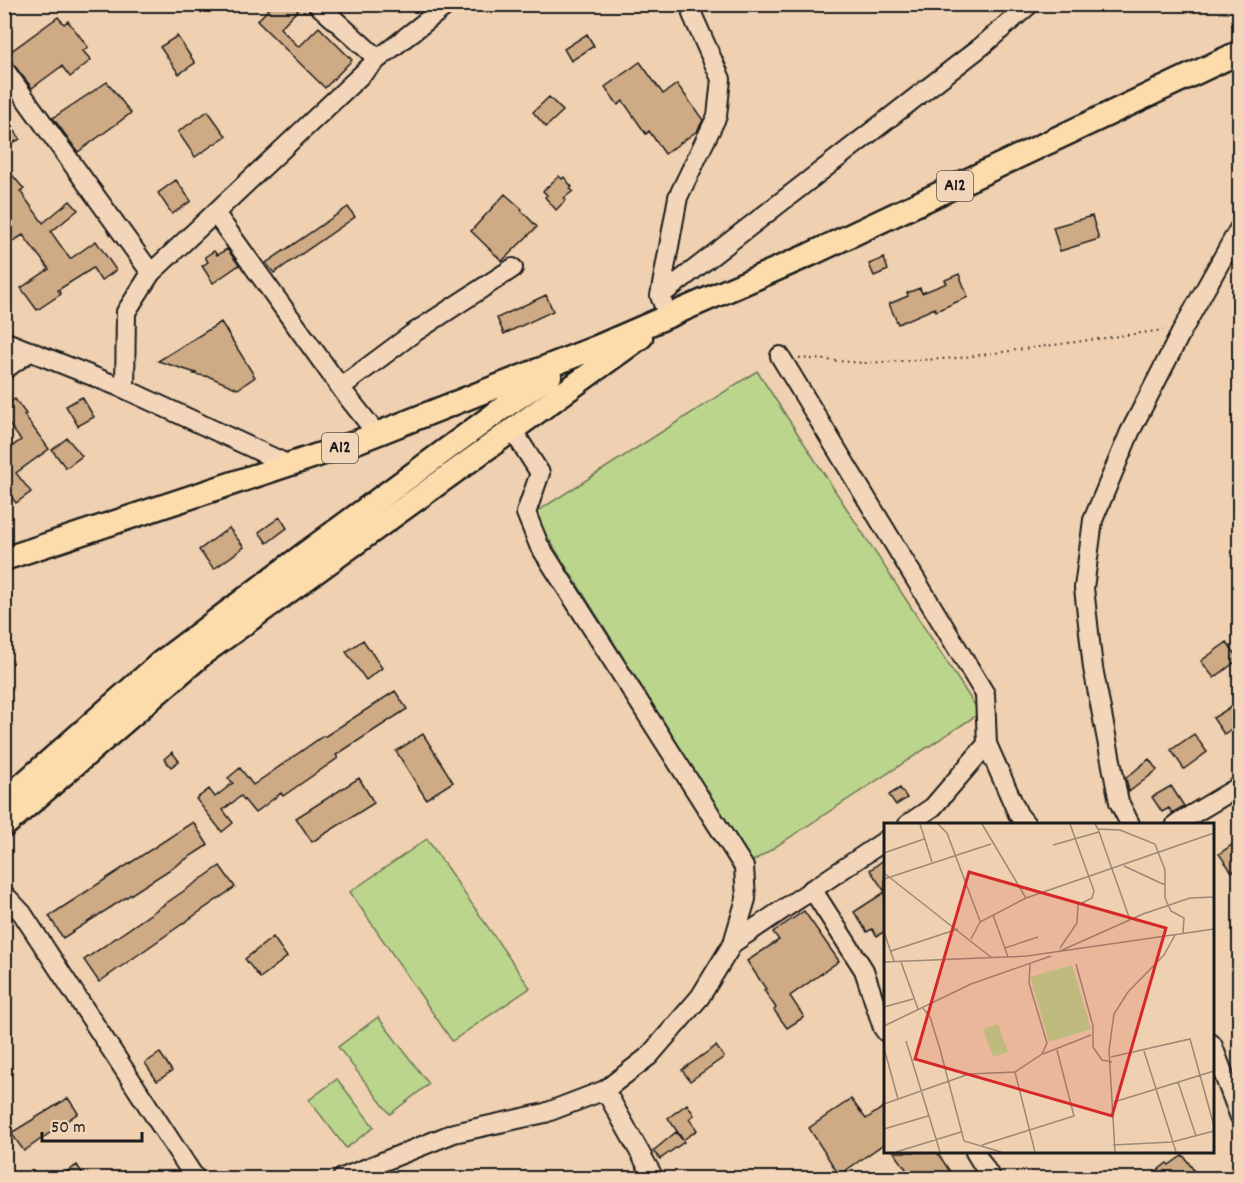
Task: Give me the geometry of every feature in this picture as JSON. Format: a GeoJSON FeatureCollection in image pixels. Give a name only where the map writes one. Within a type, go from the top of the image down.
{"type":"FeatureCollection","features":[{"type":"Feature","properties":{"kind":"main road","name":"A12"},"geometry":{"type":"LineString","coordinates":[[4,559],[289,465],[484,393],[597,346],[664,306],[809,255],[1239,52]]}},
{"type":"Feature","properties":{"kind":"main road"},"geometry":{"type":"LineString","coordinates":[[4,826],[205,652],[609,361],[664,306]]}},
{"type":"Feature","properties":{"kind":"main road"},"geometry":{"type":"LineString","coordinates":[[4,801],[160,663],[500,410],[597,346]]}},
{"type":"Feature","properties":{"kind":"main road"},"geometry":{"type":"LineString","coordinates":[[484,393],[490,396],[512,429]]}},
{"type":"Feature","properties":{"kind":"street"},"geometry":{"type":"LineString","coordinates":[[316,4],[378,59]]}},
{"type":"Feature","properties":{"kind":"street"},"geometry":{"type":"LineString","coordinates":[[125,390],[126,312],[151,273],[378,59],[448,4]]}},
{"type":"Feature","properties":{"kind":"street"},"geometry":{"type":"LineString","coordinates":[[664,306],[678,197],[717,116],[721,79],[692,14],[695,4]]}},
{"type":"Feature","properties":{"kind":"street"},"geometry":{"type":"LineString","coordinates":[[664,306],[982,46],[1021,7]]}},
{"type":"Feature","properties":{"kind":"street"},"geometry":{"type":"LineString","coordinates":[[4,69],[151,273]]}},
{"type":"Feature","properties":{"kind":"street"},"geometry":{"type":"LineString","coordinates":[[215,213],[377,434]]}},
{"type":"Feature","properties":{"kind":"street"},"geometry":{"type":"LineString","coordinates":[[1129,823],[1119,802],[1093,668],[1084,588],[1093,520],[1130,432],[1239,227]]}},
{"type":"Feature","properties":{"kind":"street"},"geometry":{"type":"LineString","coordinates":[[341,387],[412,334],[513,268]]}},
{"type":"Feature","properties":{"kind":"street"},"geometry":{"type":"LineString","coordinates":[[4,341],[125,390],[289,465]]}},
{"type":"Feature","properties":{"kind":"street"},"geometry":{"type":"LineString","coordinates":[[4,370],[31,351]]}},
{"type":"Feature","properties":{"kind":"street"},"geometry":{"type":"LineString","coordinates":[[780,356],[985,694],[987,744],[1017,814],[1024,823]]}},
{"type":"Feature","properties":{"kind":"street"},"geometry":{"type":"LineString","coordinates":[[342,1179],[454,1133],[545,1113],[605,1090],[649,1056],[700,997],[733,943],[746,899],[744,867],[539,545],[526,513],[540,473],[512,429]]}},
{"type":"Feature","properties":{"kind":"street"},"geometry":{"type":"LineString","coordinates":[[911,823],[933,807],[987,744]]}},
{"type":"Feature","properties":{"kind":"street"},"geometry":{"type":"LineString","coordinates":[[1179,823],[1239,786]]}},
{"type":"Feature","properties":{"kind":"street"},"geometry":{"type":"LineString","coordinates":[[733,943],[884,841]]}},
{"type":"Feature","properties":{"kind":"street"},"geometry":{"type":"LineString","coordinates":[[812,889],[864,970],[884,1030]]}},
{"type":"Feature","properties":{"kind":"street"},"geometry":{"type":"LineString","coordinates":[[4,894],[22,914],[195,1179]]}},
{"type":"Feature","properties":{"kind":"street"},"geometry":{"type":"LineString","coordinates":[[1214,1048],[1235,1094],[1239,1117]]}},
{"type":"Feature","properties":{"kind":"street"},"geometry":{"type":"LineString","coordinates":[[605,1090],[654,1179]]}},
{"type":"Feature","properties":{"kind":"street"},"geometry":{"type":"LineString","coordinates":[[976,1153],[991,1179]]}},
{"type":"Feature","properties":{"kind":"path"},"geometry":{"type":"LineString","coordinates":[[780,356],[865,363],[958,358],[1184,327]]}},
{"type":"Feature","properties":{"kind":"green space"},"geometry":{"type":"Polygon","coordinates":[[[757,371],[980,713],[752,862],[533,514],[757,371]]]}},
{"type":"Feature","properties":{"kind":"green space"},"geometry":{"type":"Polygon","coordinates":[[[427,839],[530,988],[452,1041],[350,892],[427,839]]]}},
{"type":"Feature","properties":{"kind":"green space"},"geometry":{"type":"Polygon","coordinates":[[[378,1017],[429,1084],[390,1114],[338,1047],[378,1017]]]}},
{"type":"Feature","properties":{"kind":"green space"},"geometry":{"type":"Polygon","coordinates":[[[337,1079],[374,1127],[346,1148],[309,1100],[337,1079]]]}},
{"type":"Feature","properties":{"kind":"building"},"geometry":{"type":"Polygon","coordinates":[[[274,4],[304,4],[280,28],[299,47],[319,27],[352,60],[325,88],[257,21],[274,4]]]}},
{"type":"Feature","properties":{"kind":"building"},"geometry":{"type":"Polygon","coordinates":[[[58,17],[64,24],[68,21],[88,47],[83,51],[91,60],[70,77],[62,66],[32,88],[6,55],[58,17]]]}},
{"type":"Feature","properties":{"kind":"building"},"geometry":{"type":"Polygon","coordinates":[[[587,34],[594,46],[571,61],[564,49],[587,34]]]}},
{"type":"Feature","properties":{"kind":"building"},"geometry":{"type":"Polygon","coordinates":[[[177,36],[195,63],[179,74],[160,47],[177,36]]]}},
{"type":"Feature","properties":{"kind":"building"},"geometry":{"type":"Polygon","coordinates":[[[640,62],[663,94],[677,84],[703,120],[697,131],[665,154],[649,131],[646,134],[623,101],[618,105],[605,87],[640,62]]]}},
{"type":"Feature","properties":{"kind":"building"},"geometry":{"type":"Polygon","coordinates":[[[107,82],[131,113],[78,152],[53,118],[107,82]]]}},
{"type":"Feature","properties":{"kind":"building"},"geometry":{"type":"Polygon","coordinates":[[[549,97],[563,111],[546,127],[533,112],[549,97]]]}},
{"type":"Feature","properties":{"kind":"building"},"geometry":{"type":"Polygon","coordinates":[[[208,111],[226,136],[195,157],[178,132],[208,111]]]}},
{"type":"Feature","properties":{"kind":"building"},"geometry":{"type":"Polygon","coordinates":[[[12,126],[20,139],[4,148],[4,131],[12,126]]]}},
{"type":"Feature","properties":{"kind":"building"},"geometry":{"type":"Polygon","coordinates":[[[4,165],[24,189],[20,191],[43,223],[70,201],[78,210],[51,232],[70,259],[96,241],[116,270],[101,281],[93,268],[58,290],[61,294],[37,310],[21,288],[49,269],[23,235],[4,247],[4,165]]]}},
{"type":"Feature","properties":{"kind":"building"},"geometry":{"type":"Polygon","coordinates":[[[559,176],[562,179],[564,177],[573,191],[564,198],[566,200],[556,210],[543,191],[559,176]]]}},
{"type":"Feature","properties":{"kind":"building"},"geometry":{"type":"Polygon","coordinates":[[[176,180],[191,201],[172,214],[158,193],[176,180]]]}},
{"type":"Feature","properties":{"kind":"building"},"geometry":{"type":"Polygon","coordinates":[[[505,194],[537,227],[502,261],[471,231],[505,194]]]}},
{"type":"Feature","properties":{"kind":"building"},"geometry":{"type":"Polygon","coordinates":[[[348,207],[355,217],[274,273],[266,263],[348,207]]]}},
{"type":"Feature","properties":{"kind":"building"},"geometry":{"type":"Polygon","coordinates":[[[1092,216],[1099,239],[1060,251],[1053,227],[1092,216]]]}},
{"type":"Feature","properties":{"kind":"building"},"geometry":{"type":"Polygon","coordinates":[[[227,249],[239,265],[213,283],[202,266],[208,262],[205,257],[214,251],[217,255],[227,249]]]}},
{"type":"Feature","properties":{"kind":"building"},"geometry":{"type":"Polygon","coordinates":[[[884,258],[888,270],[874,276],[869,264],[884,258]]]}},
{"type":"Feature","properties":{"kind":"building"},"geometry":{"type":"Polygon","coordinates":[[[959,274],[968,297],[898,324],[889,304],[920,288],[922,293],[947,283],[945,280],[959,274]]]}},
{"type":"Feature","properties":{"kind":"building"},"geometry":{"type":"Polygon","coordinates":[[[546,295],[553,311],[504,334],[497,318],[546,295]]]}},
{"type":"Feature","properties":{"kind":"building"},"geometry":{"type":"Polygon","coordinates":[[[221,322],[255,377],[238,389],[210,377],[194,374],[196,373],[158,361],[221,322]]]}},
{"type":"Feature","properties":{"kind":"building"},"geometry":{"type":"Polygon","coordinates":[[[82,397],[94,417],[78,426],[66,406],[82,397]]]}},
{"type":"Feature","properties":{"kind":"building"},"geometry":{"type":"Polygon","coordinates":[[[15,399],[49,449],[16,473],[31,492],[16,503],[4,487],[4,452],[21,440],[4,418],[4,407],[15,399]]]}},
{"type":"Feature","properties":{"kind":"building"},"geometry":{"type":"Polygon","coordinates":[[[67,438],[82,456],[66,468],[52,450],[67,438]]]}},
{"type":"Feature","properties":{"kind":"building"},"geometry":{"type":"Polygon","coordinates":[[[280,517],[287,528],[267,543],[259,532],[280,517]]]}},
{"type":"Feature","properties":{"kind":"building"},"geometry":{"type":"Polygon","coordinates":[[[229,528],[244,547],[214,569],[199,550],[229,528]]]}},
{"type":"Feature","properties":{"kind":"building"},"geometry":{"type":"Polygon","coordinates":[[[363,640],[382,668],[366,680],[346,652],[363,640]]]}},
{"type":"Feature","properties":{"kind":"building"},"geometry":{"type":"Polygon","coordinates":[[[1227,642],[1239,659],[1214,678],[1201,661],[1227,642]]]}},
{"type":"Feature","properties":{"kind":"building"},"geometry":{"type":"Polygon","coordinates":[[[395,691],[407,709],[336,755],[338,758],[283,796],[281,793],[255,813],[241,796],[223,810],[233,823],[222,832],[196,799],[209,789],[215,797],[233,783],[228,778],[240,768],[253,785],[323,736],[395,691]]]}},
{"type":"Feature","properties":{"kind":"building"},"geometry":{"type":"Polygon","coordinates":[[[1239,702],[1239,724],[1224,734],[1213,718],[1239,702]]]}},
{"type":"Feature","properties":{"kind":"building"},"geometry":{"type":"Polygon","coordinates":[[[423,734],[453,782],[426,799],[396,751],[423,734]]]}},
{"type":"Feature","properties":{"kind":"building"},"geometry":{"type":"Polygon","coordinates":[[[1194,734],[1207,752],[1184,769],[1171,750],[1194,734]]]}},
{"type":"Feature","properties":{"kind":"building"},"geometry":{"type":"Polygon","coordinates":[[[172,752],[179,761],[171,767],[164,759],[172,752]]]}},
{"type":"Feature","properties":{"kind":"building"},"geometry":{"type":"Polygon","coordinates":[[[1149,759],[1157,770],[1129,792],[1126,778],[1149,759]]]}},
{"type":"Feature","properties":{"kind":"building"},"geometry":{"type":"Polygon","coordinates":[[[359,778],[374,803],[312,842],[296,818],[359,778]]]}},
{"type":"Feature","properties":{"kind":"building"},"geometry":{"type":"Polygon","coordinates":[[[1171,786],[1184,806],[1172,813],[1169,808],[1162,812],[1152,797],[1171,786]]]}},
{"type":"Feature","properties":{"kind":"building"},"geometry":{"type":"Polygon","coordinates":[[[900,788],[907,798],[896,805],[889,795],[900,788]]]}},
{"type":"Feature","properties":{"kind":"building"},"geometry":{"type":"Polygon","coordinates":[[[193,822],[208,845],[63,938],[49,916],[193,822]]]}},
{"type":"Feature","properties":{"kind":"building"},"geometry":{"type":"Polygon","coordinates":[[[1239,840],[1239,867],[1232,872],[1219,854],[1239,840]]]}},
{"type":"Feature","properties":{"kind":"building"},"geometry":{"type":"Polygon","coordinates":[[[884,860],[884,891],[870,870],[884,860]]]}},
{"type":"Feature","properties":{"kind":"building"},"geometry":{"type":"Polygon","coordinates":[[[220,866],[235,887],[99,982],[84,960],[220,866]]]}},
{"type":"Feature","properties":{"kind":"building"},"geometry":{"type":"Polygon","coordinates":[[[884,893],[884,932],[877,936],[872,929],[867,932],[854,912],[884,893]]]}},
{"type":"Feature","properties":{"kind":"building"},"geometry":{"type":"Polygon","coordinates":[[[804,911],[839,961],[790,996],[804,1017],[787,1028],[774,1010],[776,1008],[764,990],[766,989],[747,961],[779,940],[773,932],[804,911]]]}},
{"type":"Feature","properties":{"kind":"building"},"geometry":{"type":"Polygon","coordinates":[[[273,937],[287,957],[260,978],[245,959],[273,937]]]}},
{"type":"Feature","properties":{"kind":"building"},"geometry":{"type":"Polygon","coordinates":[[[716,1046],[724,1057],[690,1081],[682,1070],[716,1046]]]}},
{"type":"Feature","properties":{"kind":"building"},"geometry":{"type":"Polygon","coordinates":[[[160,1053],[172,1071],[157,1081],[145,1063],[160,1053]]]}},
{"type":"Feature","properties":{"kind":"building"},"geometry":{"type":"Polygon","coordinates":[[[68,1098],[78,1113],[24,1151],[11,1133],[68,1098]]]}},
{"type":"Feature","properties":{"kind":"building"},"geometry":{"type":"Polygon","coordinates":[[[851,1099],[866,1119],[884,1107],[884,1144],[839,1175],[809,1128],[851,1099]]]}},
{"type":"Feature","properties":{"kind":"building"},"geometry":{"type":"Polygon","coordinates":[[[687,1104],[694,1115],[689,1119],[697,1130],[683,1140],[668,1118],[687,1104]]]}},
{"type":"Feature","properties":{"kind":"building"},"geometry":{"type":"Polygon","coordinates":[[[676,1132],[684,1142],[660,1159],[653,1151],[676,1132]]]}},
{"type":"Feature","properties":{"kind":"building"},"geometry":{"type":"Polygon","coordinates":[[[895,1153],[938,1153],[955,1179],[913,1179],[895,1153]]]}},
{"type":"Feature","properties":{"kind":"building"},"geometry":{"type":"Polygon","coordinates":[[[1183,1155],[1200,1179],[1146,1179],[1167,1163],[1169,1165],[1183,1155]]]}},
{"type":"Feature","properties":{"kind":"building"},"geometry":{"type":"Polygon","coordinates":[[[77,1165],[86,1179],[55,1179],[77,1165]]]}}]}
